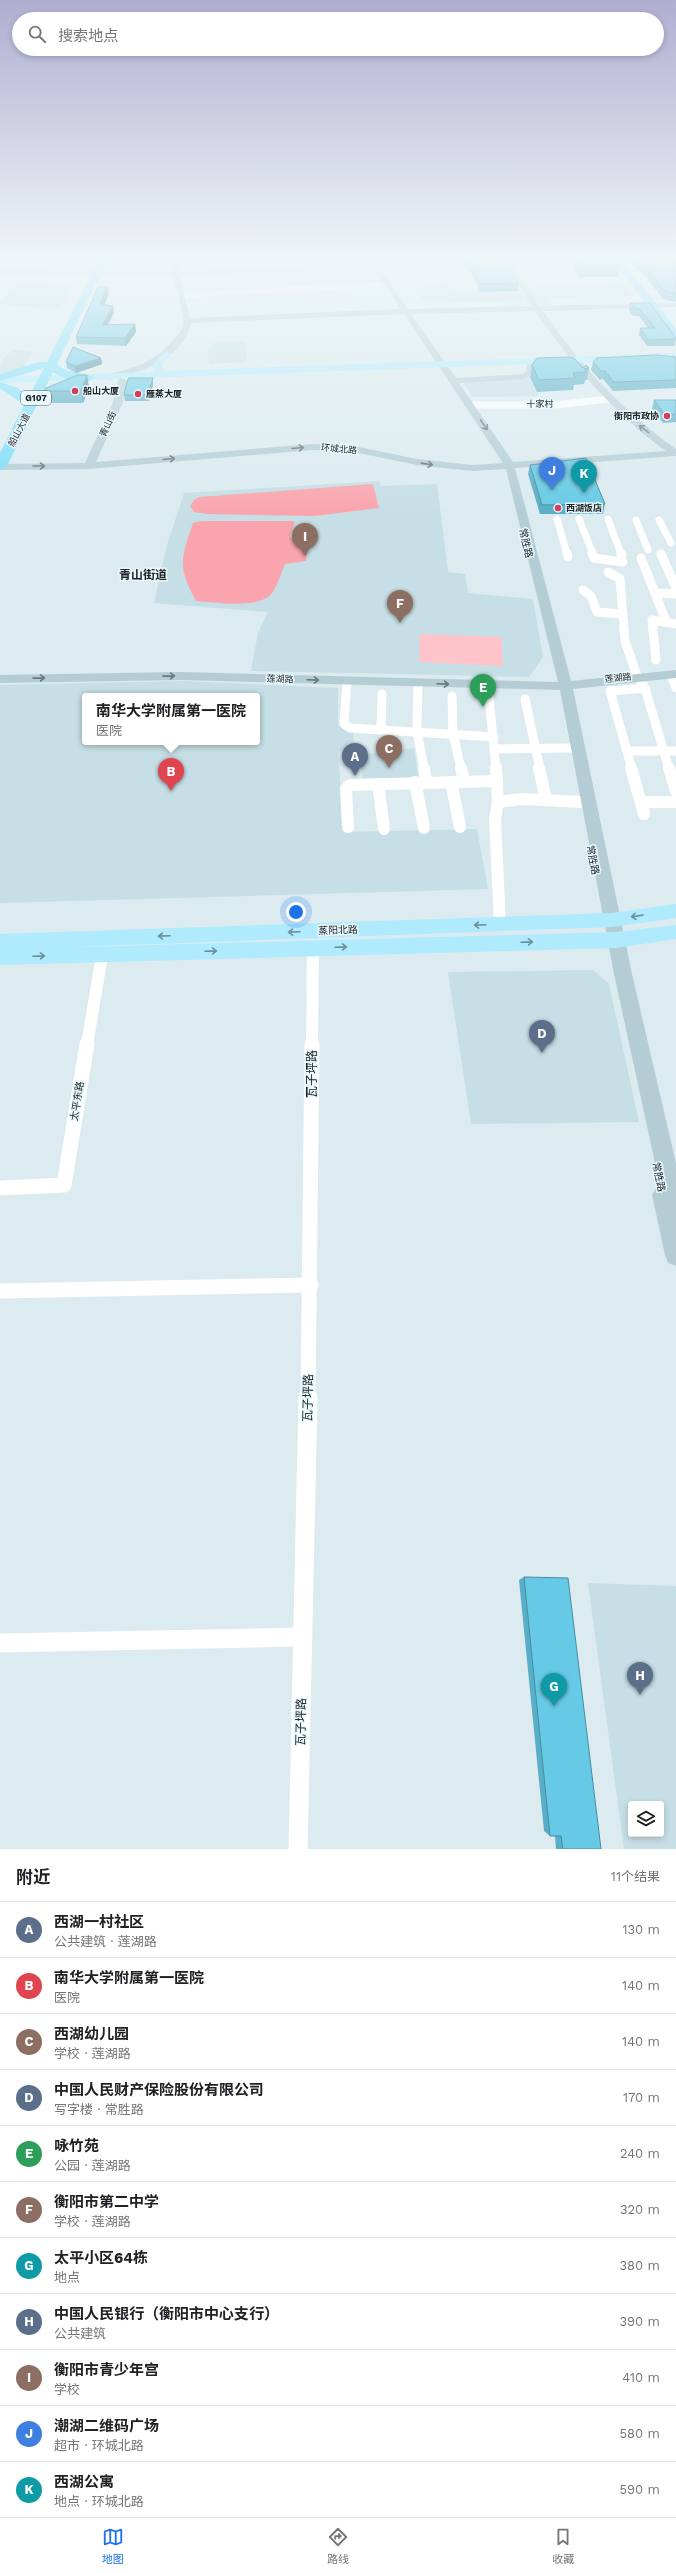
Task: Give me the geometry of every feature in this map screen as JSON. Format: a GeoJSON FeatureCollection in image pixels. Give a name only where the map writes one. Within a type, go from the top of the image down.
{"type":"FeatureCollection","features":[{"type":"Feature","properties":{"kind":"highway","name":"船山大道"},"geometry":{"type":"LineString","coordinates":[[0,466],[58,341]]}},
{"type":"Feature","properties":{"kind":"highway"},"geometry":{"type":"LineString","coordinates":[[0,381],[47,364],[58,373],[85,380]]}},
{"type":"Feature","properties":{"kind":"highway"},"geometry":{"type":"LineString","coordinates":[[0,381],[30,400],[85,380]]}},
{"type":"Feature","properties":{"kind":"highway","name":"船山大道"},"geometry":{"type":"LineString","coordinates":[[0,445],[30,400]]}},
{"type":"Feature","properties":{"kind":"main road"},"geometry":{"type":"LineString","coordinates":[[149,376],[160,373],[157,365],[166,354]]}},
{"type":"Feature","properties":{"kind":"main road"},"geometry":{"type":"LineString","coordinates":[[0,381],[122,380],[443,365],[530,365],[676,356]]}},
{"type":"Feature","properties":{"kind":"main road"},"geometry":{"type":"LineString","coordinates":[[85,380],[109,377],[443,365],[676,360]]}},
{"type":"Feature","properties":{"kind":"main road","name":"蒸阳北路"},"geometry":{"type":"LineString","coordinates":[[0,942],[608,920],[676,911]]}},
{"type":"Feature","properties":{"kind":"main road","name":"蒸阳北路"},"geometry":{"type":"LineString","coordinates":[[0,957],[612,940],[676,932]]}},
{"type":"Feature","properties":{"kind":"street"},"geometry":{"type":"LineString","coordinates":[[109,377],[138,370],[166,354],[177,341]]}},
{"type":"Feature","properties":{"kind":"street"},"geometry":{"type":"LineString","coordinates":[[180,341],[163,365],[172,372],[186,374]]}},
{"type":"Feature","properties":{"kind":"street","name":"常胜路"},"geometry":{"type":"LineString","coordinates":[[426,341],[470,405],[508,465],[563,684],[608,920],[676,1255]]}},
{"type":"Feature","properties":{"kind":"street"},"geometry":{"type":"LineString","coordinates":[[562,341],[610,399],[628,417],[676,453]]}},
{"type":"Feature","properties":{"kind":"street"},"geometry":{"type":"LineString","coordinates":[[454,381],[525,376],[530,372],[530,365]]}},
{"type":"Feature","properties":{"kind":"street","name":"青山街"},"geometry":{"type":"LineString","coordinates":[[89,466],[118,402],[122,380]]}},
{"type":"Feature","properties":{"kind":"street","name":"十家村"},"geometry":{"type":"LineString","coordinates":[[470,405],[555,405],[610,399]]}},
{"type":"Feature","properties":{"kind":"street","name":"环城北路"},"geometry":{"type":"LineString","coordinates":[[0,466],[89,466],[312,447],[349,448],[453,467],[508,465],[676,453]]}},
{"type":"Feature","properties":{"kind":"street"},"geometry":{"type":"LineString","coordinates":[[557,519],[568,557]]}},
{"type":"Feature","properties":{"kind":"street"},"geometry":{"type":"LineString","coordinates":[[579,519],[594,558],[605,561],[623,559],[608,519]]}},
{"type":"Feature","properties":{"kind":"street"},"geometry":{"type":"LineString","coordinates":[[636,520],[648,550]]}},
{"type":"Feature","properties":{"kind":"street"},"geometry":{"type":"LineString","coordinates":[[659,520],[671,543]]}},
{"type":"Feature","properties":{"kind":"street"},"geometry":{"type":"LineString","coordinates":[[661,554],[676,588]]}},
{"type":"Feature","properties":{"kind":"street"},"geometry":{"type":"LineString","coordinates":[[641,558],[666,621]]}},
{"type":"Feature","properties":{"kind":"street"},"geometry":{"type":"LineString","coordinates":[[608,572],[620,580],[623,640],[630,664],[640,681],[676,791]]}},
{"type":"Feature","properties":{"kind":"street"},"geometry":{"type":"LineString","coordinates":[[583,590],[591,596],[597,612],[622,614]]}},
{"type":"Feature","properties":{"kind":"street"},"geometry":{"type":"LineString","coordinates":[[655,593],[676,594]]}},
{"type":"Feature","properties":{"kind":"street"},"geometry":{"type":"LineString","coordinates":[[656,660],[652,620],[666,621],[676,624]]}},
{"type":"Feature","properties":{"kind":"street","name":"莲湖路"},"geometry":{"type":"LineString","coordinates":[[0,679],[182,676],[480,685],[675,680]]}},
{"type":"Feature","properties":{"kind":"street"},"geometry":{"type":"LineString","coordinates":[[347,681],[344,724],[350,728],[453,733],[495,743],[535,748],[572,748]]}},
{"type":"Feature","properties":{"kind":"street"},"geometry":{"type":"LineString","coordinates":[[640,681],[610,691],[644,814]]}},
{"type":"Feature","properties":{"kind":"street"},"geometry":{"type":"LineString","coordinates":[[418,683],[417,731],[424,828]]}},
{"type":"Feature","properties":{"kind":"street","name":"常胜路"},"geometry":{"type":"LineString","coordinates":[[563,684],[572,748],[582,802],[608,920]]}},
{"type":"Feature","properties":{"kind":"street"},"geometry":{"type":"LineString","coordinates":[[480,685],[482,695],[489,698],[495,743],[498,802],[496,832],[500,924]]}},
{"type":"Feature","properties":{"kind":"street"},"geometry":{"type":"LineString","coordinates":[[381,729],[382,694]]}},
{"type":"Feature","properties":{"kind":"street"},"geometry":{"type":"LineString","coordinates":[[452,696],[453,733],[464,782]]}},
{"type":"Feature","properties":{"kind":"street"},"geometry":{"type":"LineString","coordinates":[[525,699],[546,800]]}},
{"type":"Feature","properties":{"kind":"street"},"geometry":{"type":"LineString","coordinates":[[627,751],[676,751]]}},
{"type":"Feature","properties":{"kind":"street"},"geometry":{"type":"LineString","coordinates":[[348,827],[346,789],[350,785],[497,781]]}},
{"type":"Feature","properties":{"kind":"street"},"geometry":{"type":"LineString","coordinates":[[451,782],[460,827]]}},
{"type":"Feature","properties":{"kind":"street"},"geometry":{"type":"LineString","coordinates":[[378,784],[384,829]]}},
{"type":"Feature","properties":{"kind":"street"},"geometry":{"type":"LineString","coordinates":[[498,802],[546,800],[582,802]]}},
{"type":"Feature","properties":{"kind":"street"},"geometry":{"type":"LineString","coordinates":[[641,802],[676,802]]}},
{"type":"Feature","properties":{"kind":"street","name":"常胜路"},"geometry":{"type":"LineString","coordinates":[[612,940],[676,1209]]}},
{"type":"Feature","properties":{"kind":"street","name":"瓦子坪路"},"geometry":{"type":"LineString","coordinates":[[298,1849],[311,1285],[313,948]]}},
{"type":"Feature","properties":{"kind":"street","name":"太平东路"},"geometry":{"type":"LineString","coordinates":[[0,1188],[64,1186],[102,954]]}},
{"type":"Feature","properties":{"kind":"street"},"geometry":{"type":"LineString","coordinates":[[0,1291],[311,1285]]}},
{"type":"Feature","properties":{"kind":"street"},"geometry":{"type":"LineString","coordinates":[[0,1643],[303,1636]]}},
{"type":"Feature","properties":{"kind":"shaded area"},"geometry":{"type":"Polygon","coordinates":[[[245,341],[247,362],[209,364],[208,352],[215,342],[245,341]]]}},
{"type":"Feature","properties":{"kind":"shaded area"},"geometry":{"type":"Polygon","coordinates":[[[15,350],[33,351],[24,367],[0,374],[0,363],[10,352],[15,350]]]}},
{"type":"Feature","properties":{"kind":"shaded area"},"geometry":{"type":"Polygon","coordinates":[[[530,377],[539,396],[473,397],[462,381],[530,377]]]}},
{"type":"Feature","properties":{"kind":"shaded area"},"geometry":{"type":"Polygon","coordinates":[[[379,481],[381,486],[437,484],[448,572],[465,574],[468,593],[533,599],[543,657],[529,677],[251,671],[258,633],[268,612],[154,603],[167,545],[184,493],[379,481]]]}},
{"type":"Feature","properties":{"kind":"shaded area"},"geometry":{"type":"Polygon","coordinates":[[[373,484],[379,508],[314,516],[207,514],[194,512],[190,506],[195,499],[199,497],[373,484]]]}},
{"type":"Feature","properties":{"kind":"shaded area"},"geometry":{"type":"Polygon","coordinates":[[[201,521],[295,521],[290,536],[295,543],[303,541],[307,548],[306,561],[285,564],[278,583],[272,593],[266,598],[257,602],[236,604],[196,601],[186,579],[183,562],[186,545],[193,523],[201,521]]]}},
{"type":"Feature","properties":{"kind":"shaded area"},"geometry":{"type":"Polygon","coordinates":[[[420,634],[501,637],[503,666],[419,662],[420,634]]]}},
{"type":"Feature","properties":{"kind":"shaded area"},"geometry":{"type":"Polygon","coordinates":[[[184,681],[338,688],[338,725],[353,730],[354,749],[338,752],[344,832],[477,829],[488,889],[0,903],[0,685],[184,681]]]}},
{"type":"Feature","properties":{"kind":"shaded area"},"geometry":{"type":"Polygon","coordinates":[[[414,748],[419,781],[363,783],[360,755],[414,748]]]}},
{"type":"Feature","properties":{"kind":"shaded area"},"geometry":{"type":"Polygon","coordinates":[[[593,970],[609,984],[639,1122],[471,1124],[448,972],[593,970]]]}},
{"type":"Feature","properties":{"kind":"shaded area"},"geometry":{"type":"Polygon","coordinates":[[[588,1583],[676,1586],[676,1849],[624,1849],[588,1583]]]}},
{"type":"Feature","properties":{"kind":"building"},"geometry":{"type":"Polygon","coordinates":[[[73,347],[101,358],[75,366],[66,362],[73,347]]]}},
{"type":"Feature","properties":{"kind":"building"},"geometry":{"type":"Polygon","coordinates":[[[657,355],[676,357],[676,380],[614,382],[605,371],[601,371],[593,362],[597,358],[657,355]]]}},
{"type":"Feature","properties":{"kind":"building"},"geometry":{"type":"Polygon","coordinates":[[[537,358],[574,358],[583,368],[586,365],[589,368],[584,369],[586,372],[573,373],[575,378],[539,380],[532,365],[537,358]]]}},
{"type":"Feature","properties":{"kind":"building"},"geometry":{"type":"Polygon","coordinates":[[[78,375],[87,375],[81,391],[44,391],[46,388],[78,375]]]}},
{"type":"Feature","properties":{"kind":"building"},"geometry":{"type":"Polygon","coordinates":[[[129,378],[153,378],[148,395],[124,395],[129,378]]]}},
{"type":"Feature","properties":{"kind":"building"},"geometry":{"type":"Polygon","coordinates":[[[654,400],[676,400],[676,414],[665,415],[654,400]]]}},
{"type":"Feature","properties":{"kind":"building"},"geometry":{"type":"Polygon","coordinates":[[[586,458],[605,504],[542,505],[530,465],[586,458]]]}},
{"type":"Feature","properties":{"kind":"building"},"geometry":{"type":"Polygon","coordinates":[[[524,1577],[568,1578],[601,1849],[563,1849],[561,1836],[550,1836],[524,1577]]]}},
{"type":"Feature","properties":{"kind":"place","name":"船山大厦"},"geometry":{"type":"Point","coordinates":[75,391]}},
{"type":"Feature","properties":{"kind":"place","name":"雁蒸大厦"},"geometry":{"type":"Point","coordinates":[138,394]}},
{"type":"Feature","properties":{"kind":"place","name":"衡阳市政协"},"geometry":{"type":"Point","coordinates":[667,416]}},
{"type":"Feature","properties":{"kind":"place","name":"潮湖二维码广场"},"geometry":{"type":"Point","coordinates":[552,490]}},
{"type":"Feature","properties":{"kind":"place","name":"西湖公寓"},"geometry":{"type":"Point","coordinates":[584,493]}},
{"type":"Feature","properties":{"kind":"place","name":"西湖饭店"},"geometry":{"type":"Point","coordinates":[558,508]}},
{"type":"Feature","properties":{"kind":"place","name":"衡阳市青少年宫"},"geometry":{"type":"Point","coordinates":[305,556]}},
{"type":"Feature","properties":{"kind":"place","name":"衡阳市第二中学"},"geometry":{"type":"Point","coordinates":[400,623]}},
{"type":"Feature","properties":{"kind":"place","name":"咏竹苑"},"geometry":{"type":"Point","coordinates":[483,707]}},
{"type":"Feature","properties":{"kind":"place","name":"西湖幼儿园"},"geometry":{"type":"Point","coordinates":[389,768]}},
{"type":"Feature","properties":{"kind":"place","name":"西湖一村社区"},"geometry":{"type":"Point","coordinates":[355,776]}},
{"type":"Feature","properties":{"kind":"place","name":"南华大学附属第一医院"},"geometry":{"type":"Point","coordinates":[171,791]}},
{"type":"Feature","properties":{"kind":"place","name":"中国人民财产保险股份有限公司"},"geometry":{"type":"Point","coordinates":[542,1053]}},
{"type":"Feature","properties":{"kind":"place","name":"中国人民银行（衡阳市中心支行）"},"geometry":{"type":"Point","coordinates":[640,1695]}},
{"type":"Feature","properties":{"kind":"place","name":"太平小区64栋"},"geometry":{"type":"Point","coordinates":[554,1706]}},
{"type":"Feature","properties":{"kind":"district","name":"青山街道"},"geometry":{"type":"Point","coordinates":[143,575]}}]}
